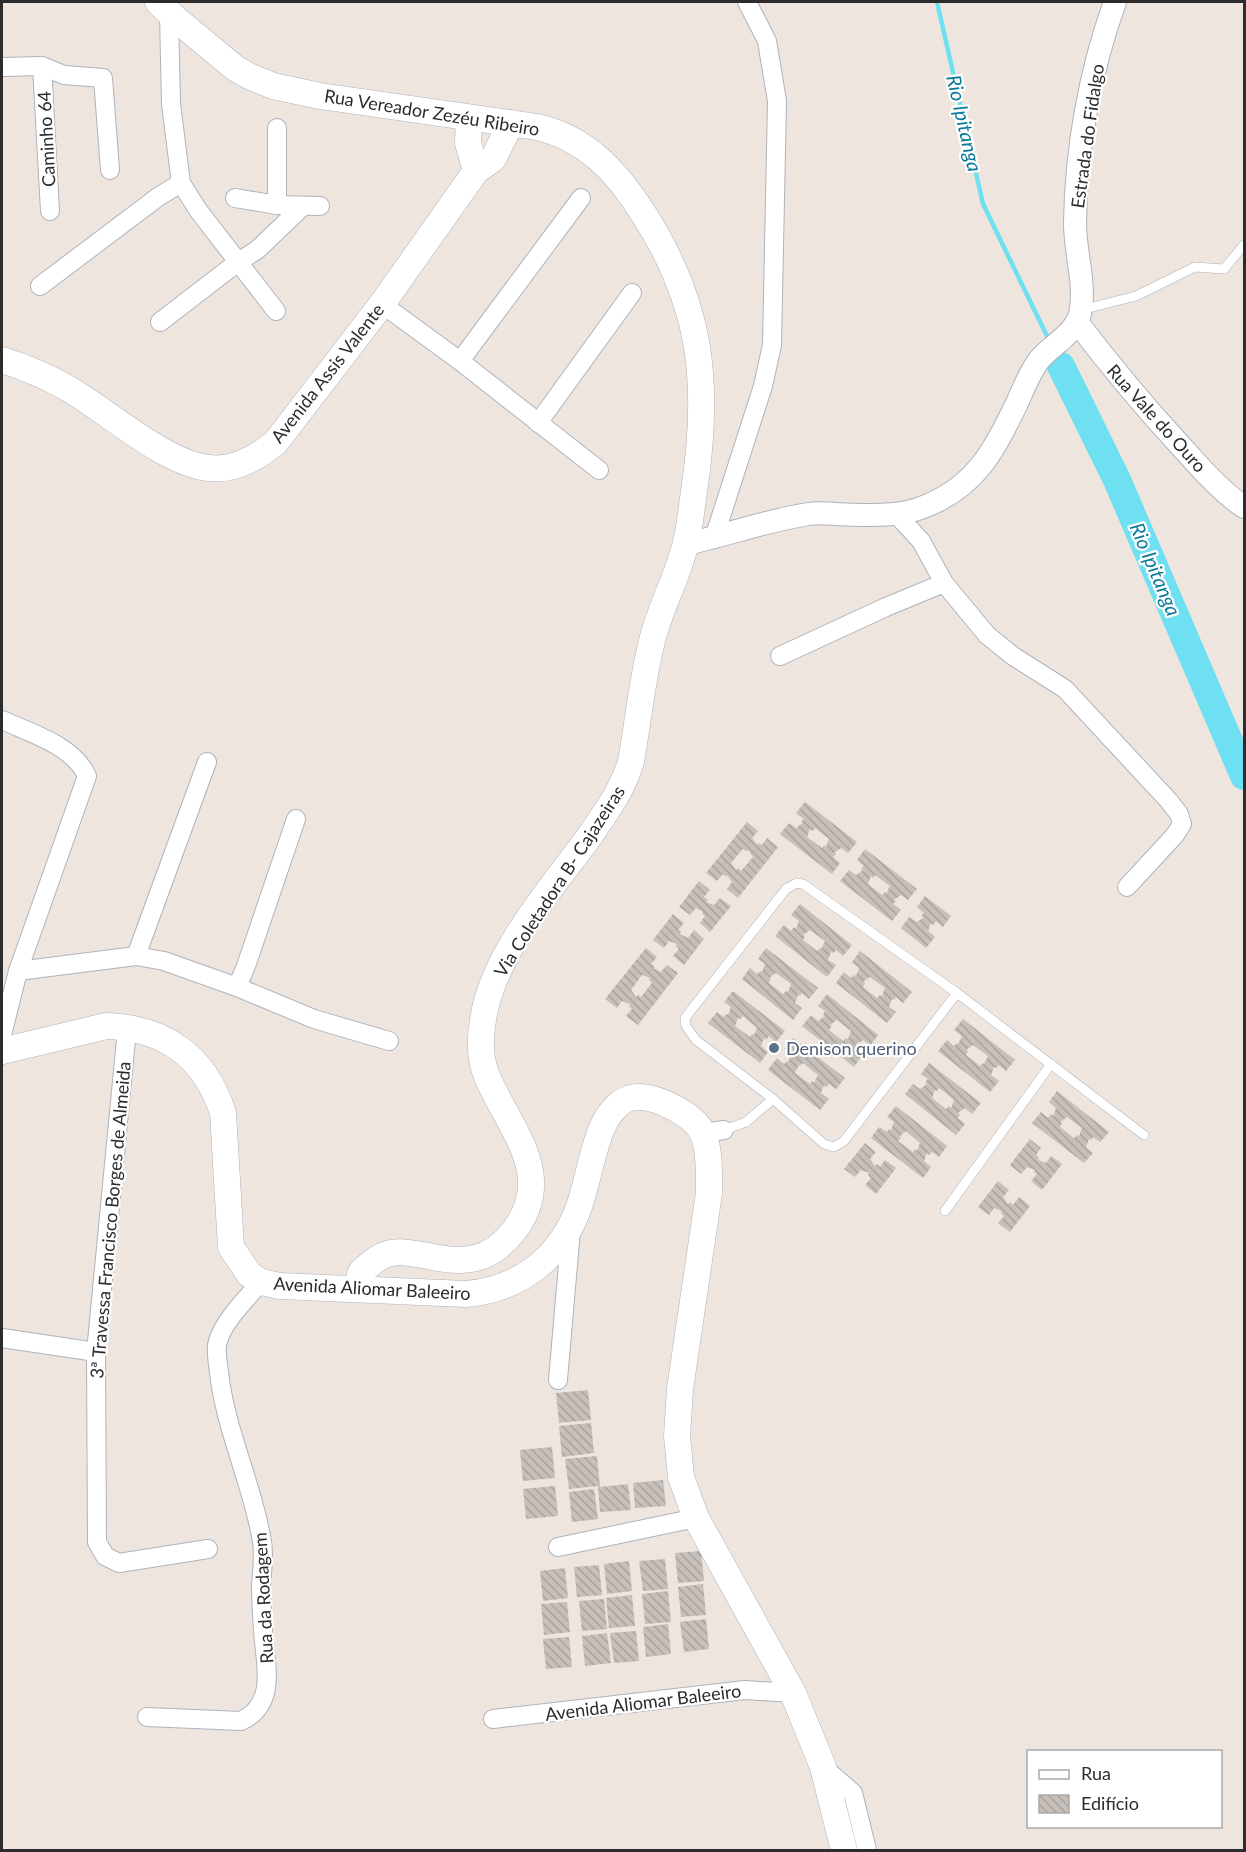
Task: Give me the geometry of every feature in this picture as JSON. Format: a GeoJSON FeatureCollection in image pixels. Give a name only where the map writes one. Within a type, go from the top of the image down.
{"type":"FeatureCollection","features":[{"type":"Feature","properties":{"kind":"main road","name":"Rua Vereador Zezéu Ribeiro"},"geometry":{"type":"LineString","coordinates":[[163,8],[236,68],[267,84],[320,96],[552,130],[598,157],[616,174],[644,214],[682,288],[692,318],[700,359],[703,404],[699,460],[686,544],[675,580]]}},
{"type":"Feature","properties":{"kind":"main road"},"geometry":{"type":"LineString","coordinates":[[469,118],[468,143],[476,171]]}},
{"type":"Feature","properties":{"kind":"main road","name":"Avenida Assis Valente"},"geometry":{"type":"LineString","coordinates":[[2,360],[44,376],[70,390],[147,441],[176,458],[196,466],[211,469],[230,467],[260,455],[276,442],[382,304],[476,171],[492,159],[511,123]]}},
{"type":"Feature","properties":{"kind":"main road","name":"Via Coletadora B- Cajazeiras"},"geometry":{"type":"LineString","coordinates":[[358,1281],[387,1254],[404,1251],[440,1259],[469,1260],[496,1251],[523,1219],[529,1206],[532,1192],[531,1175],[526,1156],[485,1073],[481,1032],[483,1014],[498,968],[535,911],[614,801],[625,781],[631,762],[652,639],[675,580]]}},
{"type":"Feature","properties":{"kind":"main road","name":"Avenida Aliomar Baleeiro"},"geometry":{"type":"LineString","coordinates":[[2,1051],[106,1026],[147,1032],[170,1041],[191,1057],[208,1078],[216,1094],[225,1129],[231,1247],[249,1274],[261,1282],[280,1286],[358,1281],[466,1294],[482,1293],[512,1284],[545,1260],[559,1246],[578,1210],[597,1140],[606,1120],[616,1107],[628,1099],[651,1098],[680,1111],[713,1132]]}},
{"type":"Feature","properties":{"kind":"main road"},"geometry":{"type":"LineString","coordinates":[[713,1132],[709,1193],[680,1389],[677,1436],[681,1477],[696,1518],[793,1693],[823,1767],[844,1851]]}},
{"type":"Feature","properties":{"kind":"street"},"geometry":{"type":"LineString","coordinates":[[714,538],[763,386],[772,345],[777,101],[767,41],[747,2]]}},
{"type":"Feature","properties":{"kind":"street","name":"Estrada do Fidalgo"},"geometry":{"type":"LineString","coordinates":[[1079,316],[1081,285],[1075,227],[1076,196],[1092,79],[1101,40],[1115,2]]}},
{"type":"Feature","properties":{"kind":"street"},"geometry":{"type":"LineString","coordinates":[[163,8],[171,104],[181,183],[198,210],[276,311]]}},
{"type":"Feature","properties":{"kind":"street"},"geometry":{"type":"LineString","coordinates":[[2,67],[42,66],[56,70],[61,75],[103,78],[110,170]]}},
{"type":"Feature","properties":{"kind":"street","name":"Caminho 64"},"geometry":{"type":"LineString","coordinates":[[42,66],[50,211]]}},
{"type":"Feature","properties":{"kind":"street"},"geometry":{"type":"LineString","coordinates":[[277,128],[277,205]]}},
{"type":"Feature","properties":{"kind":"street"},"geometry":{"type":"LineString","coordinates":[[40,286],[158,197],[181,183]]}},
{"type":"Feature","properties":{"kind":"street"},"geometry":{"type":"LineString","coordinates":[[160,322],[257,250],[311,206],[277,205],[235,198]]}},
{"type":"Feature","properties":{"kind":"street"},"geometry":{"type":"LineString","coordinates":[[460,361],[581,198]]}},
{"type":"Feature","properties":{"kind":"street"},"geometry":{"type":"LineString","coordinates":[[538,423],[632,293]]}},
{"type":"Feature","properties":{"kind":"street"},"geometry":{"type":"LineString","coordinates":[[382,304],[460,361],[599,470]]}},
{"type":"Feature","properties":{"kind":"street"},"geometry":{"type":"LineString","coordinates":[[686,544],[811,513],[896,514],[923,508],[950,496],[971,480],[990,455],[1039,359],[1058,344],[1079,316]]}},
{"type":"Feature","properties":{"kind":"street","name":"Rua Vale do Ouro"},"geometry":{"type":"LineString","coordinates":[[1079,316],[1121,380],[1206,473],[1231,498],[1245,507]]}},
{"type":"Feature","properties":{"kind":"street"},"geometry":{"type":"LineString","coordinates":[[896,514],[921,541],[944,583],[994,641],[1065,689],[1179,814],[1182,824],[1175,835],[1127,887]]}},
{"type":"Feature","properties":{"kind":"street"},"geometry":{"type":"LineString","coordinates":[[780,656],[885,607],[944,583]]}},
{"type":"Feature","properties":{"kind":"street"},"geometry":{"type":"LineString","coordinates":[[2,720],[67,753],[82,765],[87,776],[18,971],[2,1035]]}},
{"type":"Feature","properties":{"kind":"street"},"geometry":{"type":"LineString","coordinates":[[136,956],[207,762]]}},
{"type":"Feature","properties":{"kind":"street"},"geometry":{"type":"LineString","coordinates":[[237,987],[296,819]]}},
{"type":"Feature","properties":{"kind":"street"},"geometry":{"type":"LineString","coordinates":[[18,971],[136,956],[164,961],[237,987],[314,1019],[389,1041]]}},
{"type":"Feature","properties":{"kind":"street","name":"3ª Travessa Francisco Borges de Almeida"},"geometry":{"type":"LineString","coordinates":[[127,1029],[96,1352],[97,1542],[105,1556],[118,1563],[208,1549]]}},
{"type":"Feature","properties":{"kind":"street"},"geometry":{"type":"LineString","coordinates":[[558,1380],[571,1225]]}},
{"type":"Feature","properties":{"kind":"street","name":"Rua da Rodagem"},"geometry":{"type":"LineString","coordinates":[[147,1717],[241,1721],[253,1713],[266,1694],[267,1667],[261,1586],[262,1543],[224,1400],[217,1346],[220,1336],[238,1308],[261,1282]]}},
{"type":"Feature","properties":{"kind":"street"},"geometry":{"type":"LineString","coordinates":[[2,1338],[96,1352]]}},
{"type":"Feature","properties":{"kind":"street"},"geometry":{"type":"LineString","coordinates":[[558,1546],[696,1518]]}},
{"type":"Feature","properties":{"kind":"street","name":"Avenida Aliomar Baleeiro"},"geometry":{"type":"LineString","coordinates":[[493,1719],[746,1690],[793,1693]]}},
{"type":"Feature","properties":{"kind":"street"},"geometry":{"type":"LineString","coordinates":[[823,1767],[853,1793],[867,1851]]}},
{"type":"Feature","properties":{"kind":"lane"},"geometry":{"type":"LineString","coordinates":[[1079,316],[1136,296],[1196,267],[1224,269],[1245,245]]}},
{"type":"Feature","properties":{"kind":"lane"},"geometry":{"type":"LineString","coordinates":[[957,993],[839,1145],[830,1147],[773,1099],[696,1040],[686,1026],[685,1018],[786,889],[792,884],[803,884],[957,993],[1144,1135]]}},
{"type":"Feature","properties":{"kind":"lane"},"geometry":{"type":"LineString","coordinates":[[945,1211],[1051,1064]]}},
{"type":"Feature","properties":{"kind":"lane"},"geometry":{"type":"LineString","coordinates":[[713,1132],[746,1122],[773,1099]]}},
{"type":"Feature","properties":{"kind":"building"},"geometry":{"type":"Polygon","coordinates":[[[805,802],[857,842],[848,853],[841,848],[834,853],[836,854],[833,857],[840,863],[832,874],[780,834],[789,823],[796,828],[803,823],[801,822],[804,819],[796,813],[805,802]],[[815,828],[813,831],[810,829],[807,837],[822,848],[824,845],[826,847],[829,839],[815,828]]]}},
{"type":"Feature","properties":{"kind":"building"},"geometry":{"type":"Polygon","coordinates":[[[747,822],[758,831],[752,838],[757,845],[758,843],[762,845],[767,838],[778,847],[738,898],[727,889],[732,882],[727,875],[726,877],[723,874],[717,881],[706,873],[747,822]],[[743,849],[731,863],[736,870],[738,868],[741,871],[753,857],[748,850],[743,849]]]}},
{"type":"Feature","properties":{"kind":"building"},"geometry":{"type":"Polygon","coordinates":[[[865,849],[917,889],[908,900],[901,895],[894,900],[896,901],[893,904],[901,910],[892,921],[840,881],[849,870],[856,875],[863,870],[861,869],[864,866],[857,860],[865,849]],[[875,875],[873,878],[871,876],[868,884],[882,895],[885,892],[886,894],[890,886],[875,875]]]}},
{"type":"Feature","properties":{"kind":"building"},"geometry":{"type":"Polygon","coordinates":[[[699,881],[710,890],[704,897],[708,900],[706,902],[714,905],[720,898],[731,906],[710,932],[700,923],[705,916],[703,912],[696,908],[690,915],[679,907],[699,881]]]}},
{"type":"Feature","properties":{"kind":"building"},"geometry":{"type":"Polygon","coordinates":[[[925,896],[951,916],[943,927],[936,921],[933,925],[931,923],[928,931],[935,937],[926,948],[901,928],[909,917],[917,922],[924,917],[921,916],[924,913],[917,907],[925,896]]]}},
{"type":"Feature","properties":{"kind":"building"},"geometry":{"type":"Polygon","coordinates":[[[800,904],[852,945],[843,956],[836,950],[834,953],[831,952],[828,960],[836,965],[827,977],[775,936],[784,925],[791,931],[794,927],[796,929],[799,921],[791,915],[800,904]],[[810,930],[803,935],[805,936],[803,940],[817,951],[821,949],[825,941],[810,930]]]}},
{"type":"Feature","properties":{"kind":"building"},"geometry":{"type":"Polygon","coordinates":[[[673,914],[684,923],[678,930],[680,934],[688,938],[694,930],[704,939],[684,965],[673,956],[679,949],[677,944],[669,941],[664,948],[653,940],[673,914]]]}},
{"type":"Feature","properties":{"kind":"building"},"geometry":{"type":"Polygon","coordinates":[[[646,948],[657,957],[651,964],[655,967],[653,968],[661,972],[667,965],[678,973],[638,1025],[626,1016],[632,1009],[630,1004],[622,1001],[617,1008],[605,999],[646,948]],[[642,975],[631,990],[636,997],[638,995],[641,997],[652,983],[650,978],[642,975]]]}},
{"type":"Feature","properties":{"kind":"building"},"geometry":{"type":"Polygon","coordinates":[[[766,948],[818,988],[809,999],[802,993],[798,995],[795,1003],[802,1008],[793,1020],[742,979],[750,968],[757,974],[762,972],[765,964],[758,959],[766,948]],[[776,973],[769,978],[771,979],[769,983],[783,994],[788,992],[791,984],[776,973]]]}},
{"type":"Feature","properties":{"kind":"building"},"geometry":{"type":"Polygon","coordinates":[[[860,951],[912,992],[903,1003],[896,997],[892,999],[889,1007],[896,1012],[887,1023],[836,983],[844,972],[851,978],[856,976],[859,968],[852,962],[860,951]],[[870,977],[863,982],[865,983],[863,987],[877,998],[882,996],[885,988],[870,977]]]}},
{"type":"Feature","properties":{"kind":"building"},"geometry":{"type":"Polygon","coordinates":[[[733,991],[785,1031],[776,1042],[769,1036],[766,1040],[764,1038],[761,1046],[768,1052],[760,1063],[708,1023],[717,1012],[724,1017],[728,1015],[731,1007],[724,1002],[733,991]],[[743,1016],[738,1018],[735,1026],[750,1037],[754,1035],[757,1028],[743,1016]]]}},
{"type":"Feature","properties":{"kind":"building"},"geometry":{"type":"Polygon","coordinates":[[[827,994],[878,1035],[870,1046],[863,1040],[855,1045],[858,1047],[855,1050],[862,1055],[854,1067],[802,1026],[811,1015],[818,1021],[825,1016],[823,1015],[825,1011],[818,1006],[827,994]],[[837,1020],[830,1025],[832,1026],[829,1030],[843,1041],[848,1039],[851,1031],[837,1020]]]}},
{"type":"Feature","properties":{"kind":"building"},"geometry":{"type":"Polygon","coordinates":[[[963,1019],[1015,1060],[1006,1071],[999,1065],[994,1067],[991,1075],[999,1081],[990,1092],[938,1051],[947,1040],[954,1046],[958,1044],[962,1036],[954,1030],[963,1019]],[[973,1045],[966,1050],[968,1051],[966,1055],[980,1066],[984,1064],[988,1056],[973,1045]]]}},
{"type":"Feature","properties":{"kind":"building"},"geometry":{"type":"Polygon","coordinates":[[[793,1038],[845,1078],[836,1089],[829,1084],[826,1087],[824,1085],[821,1093],[829,1099],[820,1110],[768,1070],[777,1058],[784,1064],[788,1062],[792,1054],[784,1049],[793,1038]],[[803,1063],[799,1065],[795,1073],[810,1084],[812,1081],[814,1083],[818,1075],[803,1063]]]}},
{"type":"Feature","properties":{"kind":"building"},"geometry":{"type":"Polygon","coordinates":[[[929,1063],[981,1103],[972,1114],[965,1108],[958,1113],[960,1115],[958,1118],[965,1124],[956,1135],[905,1094],[913,1084],[920,1089],[927,1084],[925,1082],[928,1079],[921,1074],[929,1063]],[[939,1088],[935,1090],[932,1098],[946,1109],[949,1106],[951,1108],[954,1100],[939,1088]]]}},
{"type":"Feature","properties":{"kind":"building"},"geometry":{"type":"Polygon","coordinates":[[[1057,1091],[1109,1132],[1100,1142],[1093,1137],[1089,1139],[1086,1147],[1093,1153],[1084,1163],[1032,1123],[1041,1112],[1048,1118],[1051,1114],[1053,1116],[1056,1108],[1049,1102],[1057,1091]],[[1067,1117],[1060,1122],[1062,1123],[1060,1127],[1074,1138],[1079,1136],[1082,1128],[1067,1117]]]}},
{"type":"Feature","properties":{"kind":"building"},"geometry":{"type":"Polygon","coordinates":[[[896,1106],[947,1146],[939,1157],[932,1152],[929,1155],[927,1153],[924,1161],[931,1167],[923,1178],[871,1138],[879,1127],[887,1132],[891,1130],[894,1122],[887,1117],[896,1106]],[[906,1131],[898,1141],[913,1152],[915,1149],[917,1151],[920,1143],[906,1131]]]}},
{"type":"Feature","properties":{"kind":"building"},"geometry":{"type":"Polygon","coordinates":[[[1030,1139],[1041,1148],[1036,1155],[1038,1160],[1046,1163],[1051,1156],[1062,1164],[1042,1190],[1031,1181],[1037,1174],[1035,1170],[1027,1167],[1021,1174],[1010,1165],[1030,1139]]]}},
{"type":"Feature","properties":{"kind":"building"},"geometry":{"type":"Polygon","coordinates":[[[865,1143],[876,1152],[870,1159],[875,1166],[877,1164],[880,1167],[885,1160],[896,1168],[876,1194],[865,1185],[871,1178],[869,1173],[861,1170],[855,1177],[844,1169],[865,1143]]]}},
{"type":"Feature","properties":{"kind":"building"},"geometry":{"type":"Polygon","coordinates":[[[998,1181],[1009,1190],[1003,1197],[1008,1204],[1010,1202],[1013,1205],[1019,1197],[1030,1206],[1010,1232],[998,1223],[1004,1216],[1002,1211],[994,1208],[989,1215],[978,1207],[998,1181]]]}},
{"type":"Feature","properties":{"kind":"building"},"geometry":{"type":"Polygon","coordinates":[[[588,1390],[591,1420],[559,1423],[556,1393],[588,1390]]]}},
{"type":"Feature","properties":{"kind":"building"},"geometry":{"type":"Polygon","coordinates":[[[591,1423],[594,1453],[562,1457],[559,1426],[591,1423]]]}},
{"type":"Feature","properties":{"kind":"building"},"geometry":{"type":"Polygon","coordinates":[[[552,1447],[555,1478],[523,1481],[520,1450],[552,1447]]]}},
{"type":"Feature","properties":{"kind":"building"},"geometry":{"type":"Polygon","coordinates":[[[597,1456],[600,1487],[628,1484],[631,1510],[600,1512],[598,1486],[569,1489],[565,1459],[597,1456]]]}},
{"type":"Feature","properties":{"kind":"building"},"geometry":{"type":"Polygon","coordinates":[[[663,1480],[666,1506],[635,1508],[633,1483],[663,1480]]]}},
{"type":"Feature","properties":{"kind":"building"},"geometry":{"type":"Polygon","coordinates":[[[555,1486],[558,1516],[526,1519],[523,1489],[555,1486]]]}},
{"type":"Feature","properties":{"kind":"building"},"geometry":{"type":"Polygon","coordinates":[[[594,1489],[598,1519],[572,1522],[569,1492],[594,1489]]]}},
{"type":"Feature","properties":{"kind":"building"},"geometry":{"type":"Polygon","coordinates":[[[701,1551],[704,1581],[678,1583],[675,1553],[701,1551]]]}},
{"type":"Feature","properties":{"kind":"building"},"geometry":{"type":"Polygon","coordinates":[[[665,1559],[668,1589],[643,1591],[639,1561],[665,1559]]]}},
{"type":"Feature","properties":{"kind":"building"},"geometry":{"type":"Polygon","coordinates":[[[629,1561],[632,1591],[607,1594],[604,1564],[629,1561]]]}},
{"type":"Feature","properties":{"kind":"building"},"geometry":{"type":"Polygon","coordinates":[[[599,1565],[602,1595],[577,1597],[574,1567],[599,1565]]]}},
{"type":"Feature","properties":{"kind":"building"},"geometry":{"type":"Polygon","coordinates":[[[565,1568],[568,1598],[543,1601],[540,1571],[565,1568]]]}},
{"type":"Feature","properties":{"kind":"building"},"geometry":{"type":"Polygon","coordinates":[[[703,1584],[706,1615],[681,1617],[678,1587],[703,1584]]]}},
{"type":"Feature","properties":{"kind":"building"},"geometry":{"type":"Polygon","coordinates":[[[668,1591],[671,1622],[645,1624],[642,1594],[668,1591]]]}},
{"type":"Feature","properties":{"kind":"building"},"geometry":{"type":"Polygon","coordinates":[[[632,1595],[635,1626],[609,1628],[606,1598],[632,1595]]]}},
{"type":"Feature","properties":{"kind":"building"},"geometry":{"type":"Polygon","coordinates":[[[604,1599],[607,1629],[582,1631],[579,1601],[604,1599]]]}},
{"type":"Feature","properties":{"kind":"building"},"geometry":{"type":"Polygon","coordinates":[[[567,1602],[570,1632],[544,1635],[541,1604],[567,1602]]]}},
{"type":"Feature","properties":{"kind":"building"},"geometry":{"type":"Polygon","coordinates":[[[706,1619],[709,1649],[684,1652],[680,1622],[706,1619]]]}},
{"type":"Feature","properties":{"kind":"building"},"geometry":{"type":"Polygon","coordinates":[[[668,1624],[671,1654],[646,1657],[643,1627],[668,1624]]]}},
{"type":"Feature","properties":{"kind":"building"},"geometry":{"type":"Polygon","coordinates":[[[636,1631],[639,1661],[614,1663],[610,1633],[636,1631]]]}},
{"type":"Feature","properties":{"kind":"building"},"geometry":{"type":"Polygon","coordinates":[[[607,1633],[611,1663],[585,1666],[582,1636],[607,1633]]]}},
{"type":"Feature","properties":{"kind":"building"},"geometry":{"type":"Polygon","coordinates":[[[569,1637],[572,1667],[546,1669],[543,1639],[569,1637]]]}},
{"type":"Feature","properties":{"kind":"waterway","name":"Rio Ipitanga"},"geometry":{"type":"LineString","coordinates":[[937,2],[983,204],[1048,338]]}},
{"type":"Feature","properties":{"kind":"waterway","name":"Rio Ipitanga"},"geometry":{"type":"LineString","coordinates":[[1061,366],[1117,480],[1244,776]]}},
{"type":"Feature","properties":{"kind":"place","name":"Denison querino"},"geometry":{"type":"Point","coordinates":[774,1048]}}]}
